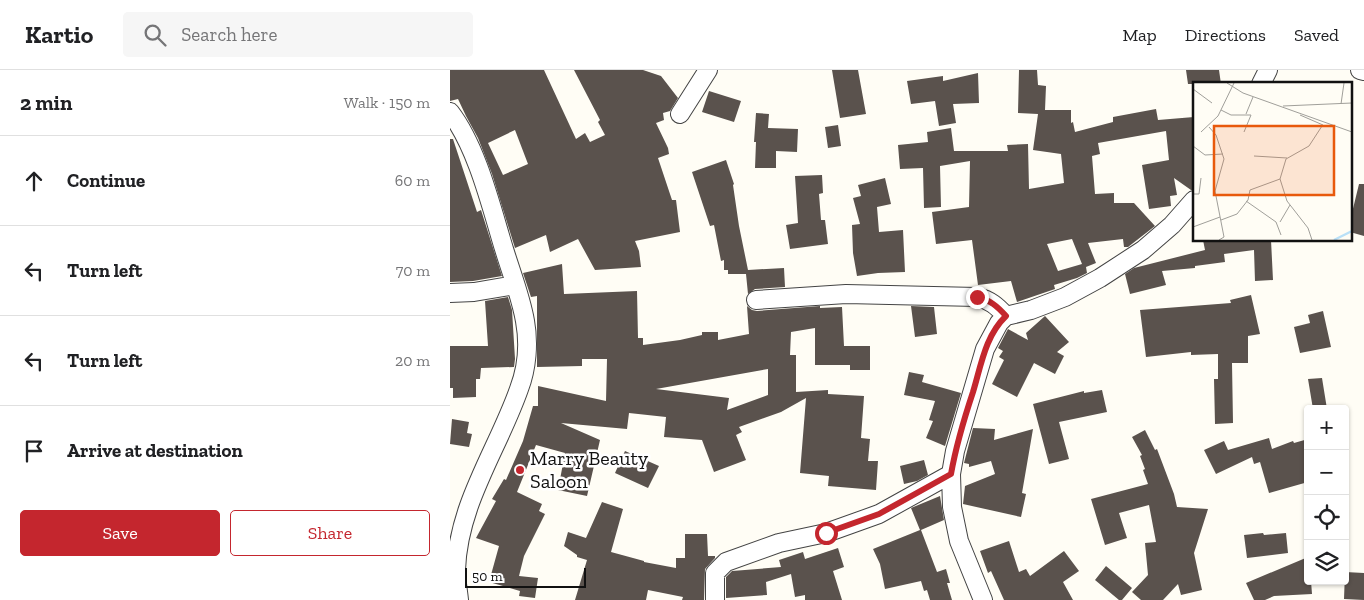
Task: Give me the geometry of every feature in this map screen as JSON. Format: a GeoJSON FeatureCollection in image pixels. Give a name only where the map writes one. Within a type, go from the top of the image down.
{"type":"FeatureCollection","features":[{"type":"Feature","properties":{"kind":"street"},"geometry":{"type":"LineString","coordinates":[[680,114],[708,70]]}},
{"type":"Feature","properties":{"kind":"street"},"geometry":{"type":"LineString","coordinates":[[1262,82],[1268,70]]}},
{"type":"Feature","properties":{"kind":"street"},"geometry":{"type":"LineString","coordinates":[[1360,70],[1364,71]]}},
{"type":"Feature","properties":{"kind":"street"},"geometry":{"type":"LineString","coordinates":[[450,112],[465,138],[486,191],[525,321],[527,348],[520,388],[471,499],[460,533],[456,571],[460,600]]}},
{"type":"Feature","properties":{"kind":"street"},"geometry":{"type":"LineString","coordinates":[[984,600],[960,541],[952,507],[951,474],[955,452],[985,349],[999,323],[1006,316],[1031,310],[1065,298],[1100,278],[1143,250],[1172,225],[1193,201]]}},
{"type":"Feature","properties":{"kind":"street"},"geometry":{"type":"LineString","coordinates":[[450,293],[474,292],[515,285]]}},
{"type":"Feature","properties":{"kind":"street"},"geometry":{"type":"LineString","coordinates":[[756,300],[846,294],[977,297],[995,304],[1006,316]]}},
{"type":"Feature","properties":{"kind":"street"},"geometry":{"type":"LineString","coordinates":[[715,600],[715,572],[726,562],[778,543],[826,533],[879,514],[951,474]]}},
{"type":"Feature","properties":{"kind":"building"},"geometry":{"type":"Polygon","coordinates":[[[450,70],[544,70],[576,139],[585,133],[590,142],[605,135],[598,122],[600,120],[574,70],[643,70],[661,76],[678,98],[670,111],[663,113],[664,120],[656,123],[668,148],[669,154],[658,158],[672,200],[676,200],[680,232],[635,241],[639,251],[641,267],[595,270],[578,239],[550,252],[546,235],[515,248],[492,174],[478,138],[458,99],[450,101],[450,70]],[[515,130],[488,143],[503,175],[528,164],[515,130]]]}},
{"type":"Feature","properties":{"kind":"building"},"geometry":{"type":"Polygon","coordinates":[[[832,70],[858,70],[866,114],[840,118],[832,70]]]}},
{"type":"Feature","properties":{"kind":"building"},"geometry":{"type":"Polygon","coordinates":[[[1019,70],[1037,70],[1038,85],[1046,86],[1045,110],[1071,110],[1071,123],[1073,122],[1075,132],[1113,122],[1113,117],[1156,109],[1158,120],[1193,117],[1193,190],[1174,178],[1177,195],[1170,196],[1171,206],[1149,209],[1142,165],[1169,160],[1166,131],[1098,143],[1100,154],[1092,156],[1095,194],[1114,193],[1114,203],[1134,203],[1155,226],[1128,247],[1124,247],[1123,239],[1088,243],[1096,263],[1086,267],[1087,273],[1054,285],[1055,289],[1017,302],[1011,281],[978,285],[972,240],[936,244],[932,212],[969,207],[970,161],[940,166],[941,207],[924,208],[923,168],[900,169],[898,145],[928,142],[927,132],[951,128],[954,151],[1008,151],[1007,145],[1028,144],[1029,189],[1064,183],[1061,154],[1033,150],[1038,114],[1018,113],[1019,70]],[[1072,239],[1047,244],[1058,271],[1082,264],[1072,239]]]}},
{"type":"Feature","properties":{"kind":"building"},"geometry":{"type":"Polygon","coordinates":[[[1186,70],[1219,70],[1221,82],[1193,82],[1193,84],[1188,84],[1186,70]]]}},
{"type":"Feature","properties":{"kind":"building"},"geometry":{"type":"Polygon","coordinates":[[[978,73],[979,103],[953,104],[956,123],[939,126],[935,101],[911,104],[907,81],[943,76],[943,81],[978,73]]]}},
{"type":"Feature","properties":{"kind":"building"},"geometry":{"type":"Polygon","coordinates":[[[709,91],[741,101],[734,122],[702,112],[709,91]]]}},
{"type":"Feature","properties":{"kind":"building"},"geometry":{"type":"Polygon","coordinates":[[[756,113],[769,114],[768,128],[798,129],[797,152],[776,151],[776,168],[755,168],[756,113]]]}},
{"type":"Feature","properties":{"kind":"building"},"geometry":{"type":"Polygon","coordinates":[[[838,125],[841,146],[828,148],[825,127],[838,125]]]}},
{"type":"Feature","properties":{"kind":"building"},"geometry":{"type":"Polygon","coordinates":[[[450,139],[453,139],[477,212],[481,210],[502,276],[473,281],[450,282],[450,139]]]}},
{"type":"Feature","properties":{"kind":"building"},"geometry":{"type":"Polygon","coordinates":[[[726,160],[734,184],[739,226],[748,270],[784,268],[785,287],[755,289],[748,294],[746,274],[728,274],[728,270],[724,270],[724,260],[721,261],[714,225],[710,226],[692,172],[726,160]]]}},
{"type":"Feature","properties":{"kind":"building"},"geometry":{"type":"Polygon","coordinates":[[[822,175],[823,193],[819,194],[821,220],[825,220],[828,244],[790,249],[786,225],[798,223],[795,176],[822,175]]]}},
{"type":"Feature","properties":{"kind":"building"},"geometry":{"type":"Polygon","coordinates":[[[885,178],[891,204],[877,207],[879,232],[903,230],[905,272],[857,276],[853,253],[852,225],[860,224],[853,198],[861,196],[858,185],[885,178]]]}},
{"type":"Feature","properties":{"kind":"building"},"geometry":{"type":"Polygon","coordinates":[[[1359,184],[1364,184],[1364,236],[1352,233],[1352,213],[1359,184]]]}},
{"type":"Feature","properties":{"kind":"building"},"geometry":{"type":"Polygon","coordinates":[[[1203,241],[1271,241],[1273,280],[1255,281],[1254,250],[1224,254],[1225,262],[1195,266],[1195,268],[1162,271],[1166,285],[1130,294],[1125,274],[1134,268],[1205,250],[1203,241]]]}},
{"type":"Feature","properties":{"kind":"building"},"geometry":{"type":"Polygon","coordinates":[[[562,264],[564,294],[637,291],[638,338],[643,338],[643,345],[680,340],[702,335],[702,332],[718,332],[718,340],[749,334],[747,306],[757,311],[820,306],[820,308],[842,307],[844,346],[870,346],[870,370],[850,370],[850,365],[815,365],[815,328],[791,332],[790,355],[796,355],[796,392],[828,390],[828,394],[864,396],[861,438],[870,439],[868,461],[878,461],[876,490],[828,486],[829,476],[800,473],[806,398],[781,412],[739,427],[742,432],[736,435],[746,460],[714,472],[702,440],[664,437],[666,417],[629,413],[627,429],[561,423],[600,440],[587,496],[558,490],[565,453],[536,445],[517,492],[542,504],[539,511],[545,514],[524,556],[519,576],[538,578],[535,598],[519,596],[520,591],[489,582],[499,546],[476,538],[496,501],[492,499],[504,479],[506,480],[523,441],[533,406],[538,406],[538,386],[606,401],[607,359],[582,359],[582,366],[537,367],[537,296],[531,297],[523,273],[562,264]],[[768,369],[656,389],[729,398],[727,410],[768,395],[768,369]]]}},
{"type":"Feature","properties":{"kind":"building"},"geometry":{"type":"Polygon","coordinates":[[[1251,295],[1260,334],[1248,336],[1248,363],[1232,363],[1233,423],[1215,424],[1214,379],[1218,379],[1218,354],[1191,355],[1191,352],[1146,357],[1140,310],[1231,303],[1230,300],[1251,295]]]}},
{"type":"Feature","properties":{"kind":"building"},"geometry":{"type":"Polygon","coordinates":[[[508,297],[512,310],[514,367],[481,368],[480,379],[476,379],[476,397],[453,398],[453,388],[450,388],[450,346],[488,346],[485,301],[508,297]]]}},
{"type":"Feature","properties":{"kind":"building"},"geometry":{"type":"Polygon","coordinates":[[[911,306],[934,307],[937,334],[915,337],[911,306]]]}},
{"type":"Feature","properties":{"kind":"building"},"geometry":{"type":"Polygon","coordinates":[[[1323,311],[1331,347],[1300,353],[1294,327],[1310,323],[1308,315],[1323,311]]]}},
{"type":"Feature","properties":{"kind":"building"},"geometry":{"type":"Polygon","coordinates":[[[1045,316],[1069,342],[1057,352],[1064,356],[1055,374],[1034,363],[1017,397],[992,384],[1004,360],[999,357],[1003,351],[998,348],[1008,329],[1028,340],[1026,333],[1045,316]]]}},
{"type":"Feature","properties":{"kind":"building"},"geometry":{"type":"Polygon","coordinates":[[[909,372],[924,375],[922,382],[961,393],[945,446],[926,438],[933,421],[929,420],[935,401],[904,395],[909,372]]]}},
{"type":"Feature","properties":{"kind":"building"},"geometry":{"type":"Polygon","coordinates":[[[1322,378],[1326,405],[1312,405],[1308,379],[1322,378]]]}},
{"type":"Feature","properties":{"kind":"building"},"geometry":{"type":"Polygon","coordinates":[[[1102,390],[1107,412],[1059,422],[1069,459],[1049,464],[1033,404],[1084,391],[1084,393],[1102,390]]]}},
{"type":"Feature","properties":{"kind":"building"},"geometry":{"type":"Polygon","coordinates":[[[452,419],[469,422],[467,433],[472,434],[469,447],[450,444],[452,419]]]}},
{"type":"Feature","properties":{"kind":"building"},"geometry":{"type":"Polygon","coordinates":[[[973,428],[995,429],[994,440],[1033,429],[1022,493],[1026,494],[1021,517],[963,504],[965,486],[995,474],[991,461],[969,467],[969,464],[964,463],[973,428]]]}},
{"type":"Feature","properties":{"kind":"building"},"geometry":{"type":"Polygon","coordinates":[[[1145,430],[1155,450],[1157,449],[1177,507],[1208,509],[1194,553],[1202,590],[1181,595],[1178,584],[1163,600],[1141,600],[1132,592],[1148,575],[1145,543],[1156,542],[1149,505],[1119,513],[1127,538],[1105,545],[1091,499],[1148,484],[1140,456],[1142,455],[1132,437],[1145,430]]]}},
{"type":"Feature","properties":{"kind":"building"},"geometry":{"type":"Polygon","coordinates":[[[1269,438],[1272,449],[1293,441],[1294,443],[1304,440],[1304,483],[1269,493],[1260,462],[1254,464],[1252,457],[1216,474],[1204,450],[1224,441],[1228,450],[1269,438]]]}},
{"type":"Feature","properties":{"kind":"building"},"geometry":{"type":"Polygon","coordinates":[[[625,451],[659,466],[648,488],[615,473],[625,451]]]}},
{"type":"Feature","properties":{"kind":"building"},"geometry":{"type":"Polygon","coordinates":[[[924,460],[928,475],[917,481],[904,484],[900,466],[924,460]]]}},
{"type":"Feature","properties":{"kind":"building"},"geometry":{"type":"Polygon","coordinates":[[[940,496],[944,520],[921,530],[937,572],[946,569],[950,583],[947,583],[952,600],[930,600],[927,590],[924,591],[921,581],[885,589],[880,564],[873,549],[920,530],[911,508],[940,496]]]}},
{"type":"Feature","properties":{"kind":"building"},"geometry":{"type":"Polygon","coordinates":[[[602,502],[623,509],[611,552],[644,562],[676,568],[676,558],[685,558],[685,534],[707,534],[708,556],[715,556],[715,558],[705,569],[704,600],[682,600],[683,597],[648,590],[646,600],[575,600],[587,560],[577,557],[577,555],[564,546],[568,532],[586,538],[602,502]]]}},
{"type":"Feature","properties":{"kind":"building"},"geometry":{"type":"Polygon","coordinates":[[[1263,533],[1264,535],[1286,533],[1288,553],[1247,558],[1244,535],[1263,533]]]}},
{"type":"Feature","properties":{"kind":"building"},"geometry":{"type":"Polygon","coordinates":[[[1009,541],[1019,572],[1026,569],[1030,576],[1064,551],[1079,571],[1063,582],[1073,600],[1004,600],[991,571],[988,573],[980,551],[1009,541]]]}},
{"type":"Feature","properties":{"kind":"building"},"geometry":{"type":"Polygon","coordinates":[[[838,548],[844,567],[833,571],[842,600],[805,600],[805,595],[795,597],[791,574],[766,582],[767,595],[726,598],[726,577],[732,571],[781,567],[779,560],[803,552],[805,559],[838,548]]]}},
{"type":"Feature","properties":{"kind":"building"},"geometry":{"type":"Polygon","coordinates":[[[1304,559],[1304,585],[1311,585],[1312,594],[1274,596],[1265,600],[1254,600],[1246,583],[1304,559]]]}},
{"type":"Feature","properties":{"kind":"building"},"geometry":{"type":"Polygon","coordinates":[[[1106,566],[1132,588],[1122,600],[1119,600],[1095,580],[1106,566]]]}},
{"type":"Feature","properties":{"kind":"building"},"geometry":{"type":"Polygon","coordinates":[[[1349,572],[1364,573],[1364,600],[1344,599],[1345,585],[1349,585],[1349,572]]]}},
{"type":"Feature","properties":{"kind":"place","name":"Marry Beauty Saloon"},"geometry":{"type":"Point","coordinates":[520,470]}},
{"type":"Feature","properties":{"kind":"route"},"geometry":{"type":"LineString","coordinates":[[826,533],[879,514],[951,474],[955,452],[985,349],[992,334],[1006,316],[995,304],[977,297]]}}]}
